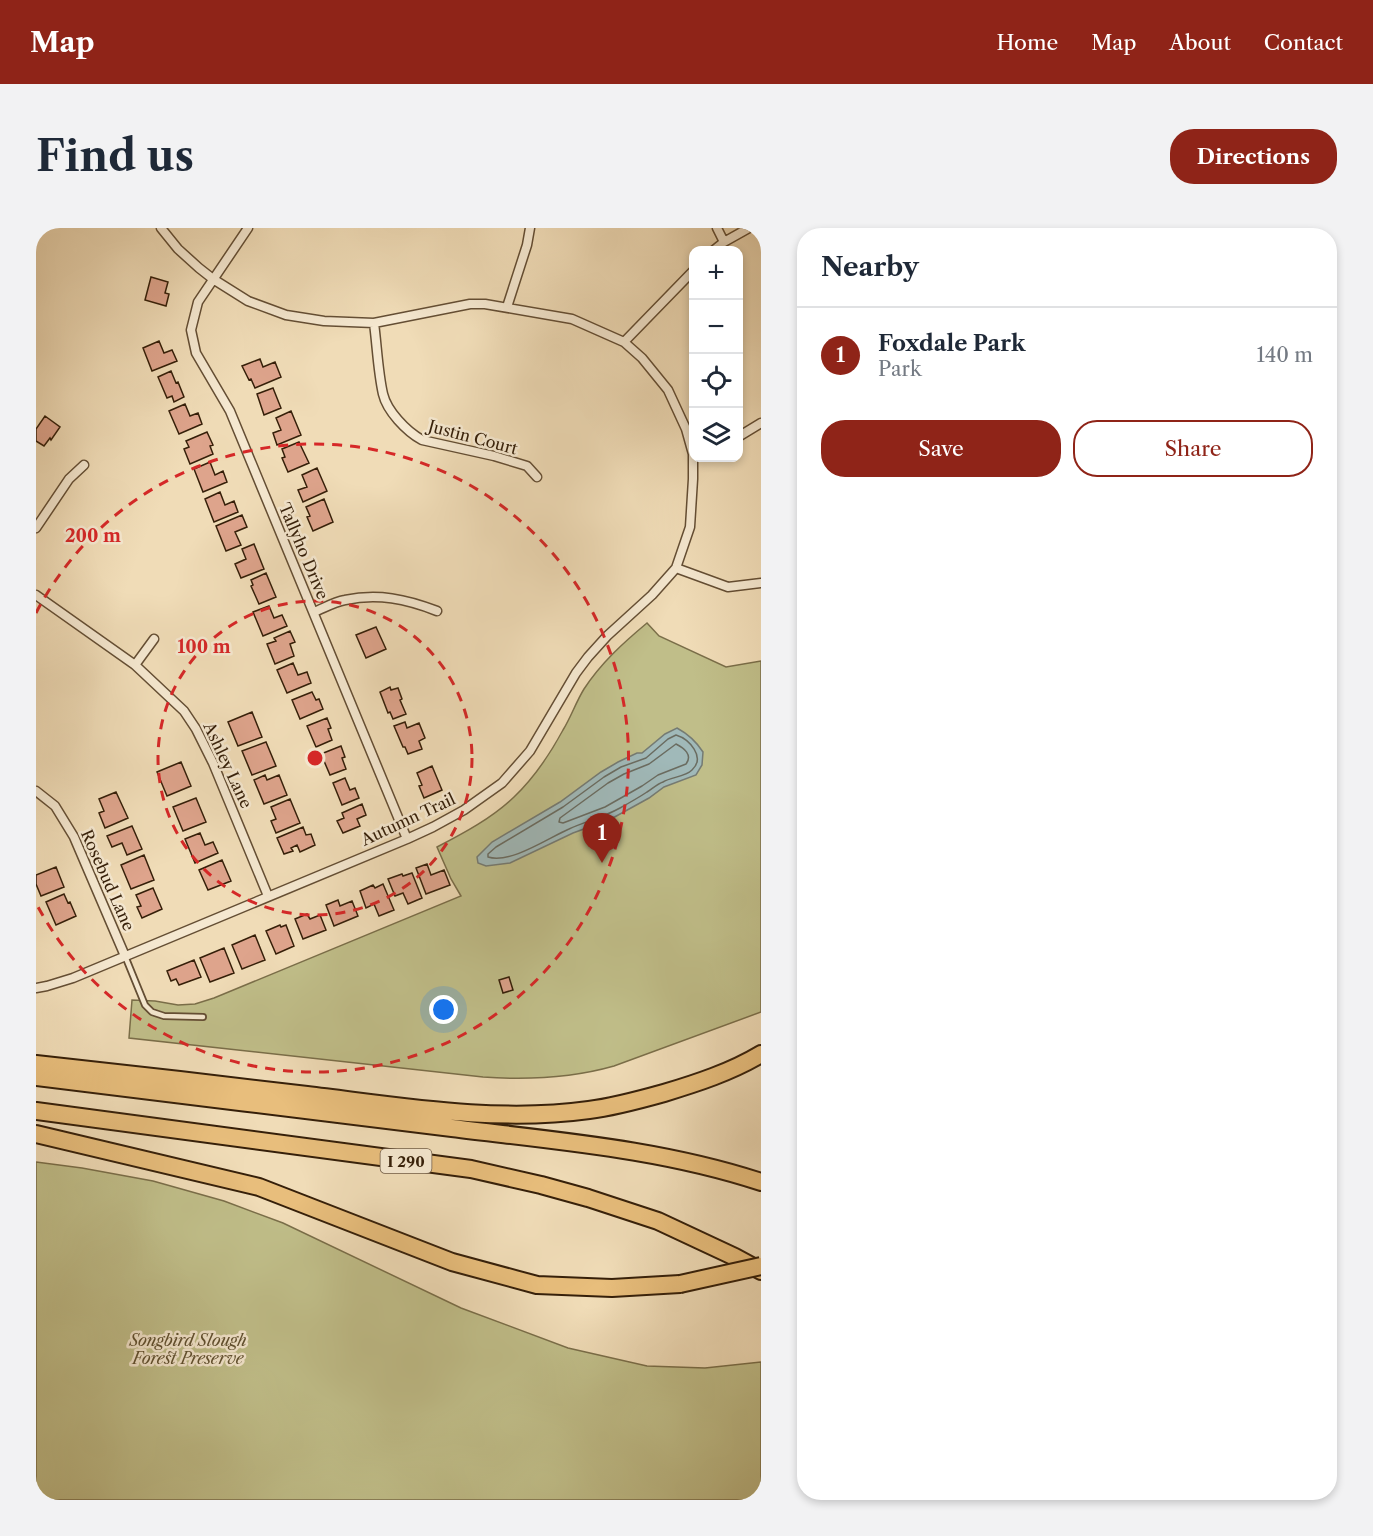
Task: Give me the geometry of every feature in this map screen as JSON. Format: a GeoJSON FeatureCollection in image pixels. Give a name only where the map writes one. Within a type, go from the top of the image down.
{"type":"FeatureCollection","features":[{"type":"Feature","properties":{"kind":"highway"},"geometry":{"type":"LineString","coordinates":[[36,1064],[432,1109],[485,1114],[540,1114],[590,1110],[650,1097],[694,1084],[761,1054]]}},
{"type":"Feature","properties":{"kind":"highway","name":"I 290"},"geometry":{"type":"LineString","coordinates":[[36,1077],[638,1152],[730,1172],[761,1182]]}},
{"type":"Feature","properties":{"kind":"highway","name":"I 290"},"geometry":{"type":"LineString","coordinates":[[36,1111],[471,1169],[578,1195],[658,1221],[761,1271]]}},
{"type":"Feature","properties":{"kind":"highway"},"geometry":{"type":"LineString","coordinates":[[36,1134],[259,1187],[452,1262],[537,1285],[612,1288],[680,1284],[761,1266]]}},
{"type":"Feature","properties":{"kind":"street","name":"Autumn Trail"},"geometry":{"type":"LineString","coordinates":[[161,228],[178,249],[213,279],[248,301],[286,315],[324,321],[374,323],[470,304],[485,304],[572,319],[624,342],[642,358],[668,390],[689,440]]}},
{"type":"Feature","properties":{"kind":"street","name":"Tallyho Drive"},"geometry":{"type":"LineString","coordinates":[[248,228],[198,302],[191,330],[196,352],[230,411],[406,839]]}},
{"type":"Feature","properties":{"kind":"street"},"geometry":{"type":"LineString","coordinates":[[507,308],[527,245],[530,228]]}},
{"type":"Feature","properties":{"kind":"street"},"geometry":{"type":"LineString","coordinates":[[717,228],[724,242]]}},
{"type":"Feature","properties":{"kind":"street"},"geometry":{"type":"LineString","coordinates":[[719,246],[749,228]]}},
{"type":"Feature","properties":{"kind":"street"},"geometry":{"type":"LineString","coordinates":[[624,342],[689,274]]}},
{"type":"Feature","properties":{"kind":"street","name":"Justin Court"},"geometry":{"type":"LineString","coordinates":[[374,323],[383,396],[398,421],[422,440],[527,466],[537,477]]}},
{"type":"Feature","properties":{"kind":"street"},"geometry":{"type":"LineString","coordinates":[[743,434],[761,423]]}},
{"type":"Feature","properties":{"kind":"street","name":"Autumn Trail"},"geometry":{"type":"LineString","coordinates":[[36,988],[73,978],[406,839],[464,810],[502,783],[530,751],[576,673],[588,657],[607,636],[652,595],[676,568],[690,527],[693,462]]}},
{"type":"Feature","properties":{"kind":"street"},"geometry":{"type":"LineString","coordinates":[[36,528],[69,479],[84,465]]}},
{"type":"Feature","properties":{"kind":"street"},"geometry":{"type":"LineString","coordinates":[[676,568],[728,587],[761,583]]}},
{"type":"Feature","properties":{"kind":"street","name":"Ashley Lane"},"geometry":{"type":"LineString","coordinates":[[36,595],[135,665],[184,711],[213,763],[268,896]]}},
{"type":"Feature","properties":{"kind":"street"},"geometry":{"type":"LineString","coordinates":[[314,612],[344,600],[381,597],[414,603],[437,611]]}},
{"type":"Feature","properties":{"kind":"street"},"geometry":{"type":"LineString","coordinates":[[135,665],[154,639]]}},
{"type":"Feature","properties":{"kind":"street","name":"Rosebud Lane"},"geometry":{"type":"LineString","coordinates":[[36,791],[55,806],[74,837],[124,956]]}},
{"type":"Feature","properties":{"kind":"lane"},"geometry":{"type":"LineString","coordinates":[[124,956],[146,1005],[152,1012],[164,1016],[203,1017]]}},
{"type":"Feature","properties":{"kind":"green space"},"geometry":{"type":"Polygon","coordinates":[[[647,623],[659,636],[726,667],[761,661],[761,1012],[614,1066],[565,1076],[532,1078],[483,1077],[129,1038],[132,1000],[178,1005],[195,1004],[214,998],[461,896],[437,847],[487,818],[521,790],[553,748],[581,694],[591,680],[613,654],[647,623]]]}},
{"type":"Feature","properties":{"kind":"green space","name":"Songbird Slough Forest Preserve"},"geometry":{"type":"Polygon","coordinates":[[[36,1162],[153,1181],[224,1201],[283,1223],[461,1308],[568,1348],[647,1366],[705,1368],[761,1362],[761,1500],[36,1500],[36,1162]]]}},
{"type":"Feature","properties":{"kind":"water"},"geometry":{"type":"Polygon","coordinates":[[[677,728],[698,744],[703,752],[702,765],[696,775],[664,787],[611,819],[573,833],[510,863],[486,866],[478,863],[477,857],[492,842],[560,802],[601,772],[637,753],[642,753],[665,734],[677,728]]]}},
{"type":"Feature","properties":{"kind":"building"},"geometry":{"type":"Polygon","coordinates":[[[151,277],[168,282],[165,293],[169,294],[166,306],[145,300],[151,277]]]}},
{"type":"Feature","properties":{"kind":"building"},"geometry":{"type":"Polygon","coordinates":[[[159,341],[164,353],[172,350],[177,361],[152,371],[143,348],[159,341]]]}},
{"type":"Feature","properties":{"kind":"building"},"geometry":{"type":"Polygon","coordinates":[[[260,359],[263,367],[275,362],[281,377],[255,388],[242,366],[260,359]]]}},
{"type":"Feature","properties":{"kind":"building"},"geometry":{"type":"Polygon","coordinates":[[[171,371],[184,397],[174,402],[172,396],[167,398],[158,377],[171,371]]]}},
{"type":"Feature","properties":{"kind":"building"},"geometry":{"type":"Polygon","coordinates":[[[273,388],[281,408],[264,415],[257,394],[273,388]]]}},
{"type":"Feature","properties":{"kind":"building"},"geometry":{"type":"Polygon","coordinates":[[[185,404],[190,416],[198,413],[202,424],[179,434],[169,411],[185,404]]]}},
{"type":"Feature","properties":{"kind":"building"},"geometry":{"type":"Polygon","coordinates":[[[291,411],[301,435],[277,445],[273,433],[281,430],[276,418],[291,411]]]}},
{"type":"Feature","properties":{"kind":"building"},"geometry":{"type":"Polygon","coordinates":[[[45,416],[60,427],[44,446],[36,441],[36,429],[45,416]]]}},
{"type":"Feature","properties":{"kind":"building"},"geometry":{"type":"Polygon","coordinates":[[[207,432],[213,445],[210,446],[213,454],[190,464],[184,449],[189,447],[186,441],[207,432]]]}},
{"type":"Feature","properties":{"kind":"building"},"geometry":{"type":"Polygon","coordinates":[[[299,442],[309,463],[288,472],[282,458],[285,457],[282,449],[299,442]]]}},
{"type":"Feature","properties":{"kind":"building"},"geometry":{"type":"Polygon","coordinates":[[[210,462],[215,475],[223,471],[227,482],[203,492],[194,469],[210,462]]]}},
{"type":"Feature","properties":{"kind":"building"},"geometry":{"type":"Polygon","coordinates":[[[317,468],[327,491],[303,502],[298,490],[307,487],[302,475],[317,468]]]}},
{"type":"Feature","properties":{"kind":"building"},"geometry":{"type":"Polygon","coordinates":[[[220,492],[225,505],[234,501],[238,512],[214,522],[205,499],[220,492]]]}},
{"type":"Feature","properties":{"kind":"building"},"geometry":{"type":"Polygon","coordinates":[[[324,499],[333,522],[313,531],[307,517],[310,516],[306,507],[324,499]]]}},
{"type":"Feature","properties":{"kind":"building"},"geometry":{"type":"Polygon","coordinates":[[[242,515],[247,527],[235,532],[241,545],[226,551],[216,526],[242,515]]]}},
{"type":"Feature","properties":{"kind":"building"},"geometry":{"type":"Polygon","coordinates":[[[254,544],[264,569],[241,578],[235,564],[246,559],[242,549],[254,544]]]}},
{"type":"Feature","properties":{"kind":"building"},"geometry":{"type":"Polygon","coordinates":[[[266,573],[276,597],[259,604],[251,586],[253,585],[251,580],[266,573]]]}},
{"type":"Feature","properties":{"kind":"building"},"geometry":{"type":"Polygon","coordinates":[[[269,606],[274,618],[282,615],[287,626],[263,636],[253,612],[269,606]]]}},
{"type":"Feature","properties":{"kind":"building"},"geometry":{"type":"Polygon","coordinates":[[[376,627],[386,649],[366,658],[356,635],[376,627]]]}},
{"type":"Feature","properties":{"kind":"building"},"geometry":{"type":"Polygon","coordinates":[[[290,631],[295,642],[290,644],[294,656],[275,664],[267,644],[276,641],[274,638],[290,631]]]}},
{"type":"Feature","properties":{"kind":"building"},"geometry":{"type":"Polygon","coordinates":[[[293,663],[298,675],[307,672],[311,683],[287,693],[277,670],[293,663]]]}},
{"type":"Feature","properties":{"kind":"building"},"geometry":{"type":"Polygon","coordinates":[[[390,687],[391,690],[398,688],[406,714],[393,719],[390,712],[388,713],[380,692],[390,687]]]}},
{"type":"Feature","properties":{"kind":"building"},"geometry":{"type":"Polygon","coordinates":[[[312,692],[316,700],[319,699],[323,709],[300,719],[292,700],[312,692]]]}},
{"type":"Feature","properties":{"kind":"building"},"geometry":{"type":"Polygon","coordinates":[[[252,712],[262,737],[238,746],[228,722],[252,712]]]}},
{"type":"Feature","properties":{"kind":"building"},"geometry":{"type":"Polygon","coordinates":[[[327,718],[332,740],[316,747],[307,726],[327,718]]]}},
{"type":"Feature","properties":{"kind":"building"},"geometry":{"type":"Polygon","coordinates":[[[405,722],[407,728],[419,723],[425,738],[419,741],[422,749],[408,754],[394,726],[405,722]]]}},
{"type":"Feature","properties":{"kind":"building"},"geometry":{"type":"Polygon","coordinates":[[[266,742],[276,766],[252,775],[242,751],[266,742]]]}},
{"type":"Feature","properties":{"kind":"building"},"geometry":{"type":"Polygon","coordinates":[[[341,746],[346,769],[330,775],[321,754],[341,746]]]}},
{"type":"Feature","properties":{"kind":"building"},"geometry":{"type":"Polygon","coordinates":[[[181,762],[191,786],[167,796],[157,772],[181,762]]]}},
{"type":"Feature","properties":{"kind":"building"},"geometry":{"type":"Polygon","coordinates":[[[432,766],[442,790],[424,798],[417,773],[432,766]]]}},
{"type":"Feature","properties":{"kind":"building"},"geometry":{"type":"Polygon","coordinates":[[[265,775],[267,780],[279,775],[287,795],[264,804],[254,780],[265,775]]]}},
{"type":"Feature","properties":{"kind":"building"},"geometry":{"type":"Polygon","coordinates":[[[345,778],[350,790],[355,788],[359,798],[342,805],[333,783],[345,778]]]}},
{"type":"Feature","properties":{"kind":"building"},"geometry":{"type":"Polygon","coordinates":[[[116,792],[128,818],[105,828],[99,813],[104,811],[99,799],[116,792]]]}},
{"type":"Feature","properties":{"kind":"building"},"geometry":{"type":"Polygon","coordinates":[[[196,798],[206,822],[183,831],[173,807],[196,798]]]}},
{"type":"Feature","properties":{"kind":"building"},"geometry":{"type":"Polygon","coordinates":[[[290,799],[300,823],[276,833],[271,821],[276,819],[271,807],[290,799]]]}},
{"type":"Feature","properties":{"kind":"building"},"geometry":{"type":"Polygon","coordinates":[[[362,804],[366,815],[357,819],[360,826],[343,833],[337,821],[344,818],[342,813],[362,804]]]}},
{"type":"Feature","properties":{"kind":"building"},"geometry":{"type":"Polygon","coordinates":[[[132,826],[142,849],[127,855],[122,843],[112,847],[107,836],[132,826]]]}},
{"type":"Feature","properties":{"kind":"building"},"geometry":{"type":"Polygon","coordinates":[[[303,827],[306,835],[311,834],[315,845],[300,852],[297,845],[291,848],[293,851],[284,854],[277,838],[303,827]]]}},
{"type":"Feature","properties":{"kind":"building"},"geometry":{"type":"Polygon","coordinates":[[[200,833],[205,845],[213,842],[218,853],[195,863],[185,839],[200,833]]]}},
{"type":"Feature","properties":{"kind":"building"},"geometry":{"type":"Polygon","coordinates":[[[144,855],[154,880],[131,889],[121,865],[144,855]]]}},
{"type":"Feature","properties":{"kind":"building"},"geometry":{"type":"Polygon","coordinates":[[[222,860],[231,881],[208,890],[199,870],[222,860]]]}},
{"type":"Feature","properties":{"kind":"building"},"geometry":{"type":"Polygon","coordinates":[[[427,864],[431,875],[444,870],[450,885],[426,894],[416,868],[427,864]]]}},
{"type":"Feature","properties":{"kind":"building"},"geometry":{"type":"Polygon","coordinates":[[[56,867],[64,887],[41,896],[36,884],[36,875],[56,867]]]}},
{"type":"Feature","properties":{"kind":"building"},"geometry":{"type":"Polygon","coordinates":[[[412,873],[422,898],[408,904],[403,893],[395,896],[388,879],[412,873]]]}},
{"type":"Feature","properties":{"kind":"building"},"geometry":{"type":"Polygon","coordinates":[[[383,884],[394,910],[379,916],[374,904],[366,908],[360,891],[373,885],[375,888],[383,884]]]}},
{"type":"Feature","properties":{"kind":"building"},"geometry":{"type":"Polygon","coordinates":[[[153,888],[162,909],[142,918],[137,907],[141,906],[136,895],[153,888]]]}},
{"type":"Feature","properties":{"kind":"building"},"geometry":{"type":"Polygon","coordinates":[[[64,894],[76,916],[56,925],[46,902],[64,894]]]}},
{"type":"Feature","properties":{"kind":"building"},"geometry":{"type":"Polygon","coordinates":[[[338,900],[340,906],[352,901],[358,916],[334,926],[326,905],[338,900]]]}},
{"type":"Feature","properties":{"kind":"building"},"geometry":{"type":"Polygon","coordinates":[[[307,914],[310,919],[320,915],[326,930],[303,939],[295,919],[307,914]]]}},
{"type":"Feature","properties":{"kind":"building"},"geometry":{"type":"Polygon","coordinates":[[[280,925],[281,927],[286,925],[294,946],[276,954],[266,931],[280,925]]]}},
{"type":"Feature","properties":{"kind":"building"},"geometry":{"type":"Polygon","coordinates":[[[255,935],[265,960],[242,969],[232,945],[255,935]]]}},
{"type":"Feature","properties":{"kind":"building"},"geometry":{"type":"Polygon","coordinates":[[[224,948],[234,973],[210,982],[200,958],[224,948]]]}},
{"type":"Feature","properties":{"kind":"building"},"geometry":{"type":"Polygon","coordinates":[[[194,960],[201,977],[179,985],[176,979],[171,981],[167,971],[194,960]]]}},
{"type":"Feature","properties":{"kind":"building"},"geometry":{"type":"Polygon","coordinates":[[[509,977],[513,990],[503,993],[499,980],[509,977]]]}},
{"type":"Feature","properties":{"kind":"place","name":"Foxdale Park"},"geometry":{"type":"Point","coordinates":[602,863]}}]}
